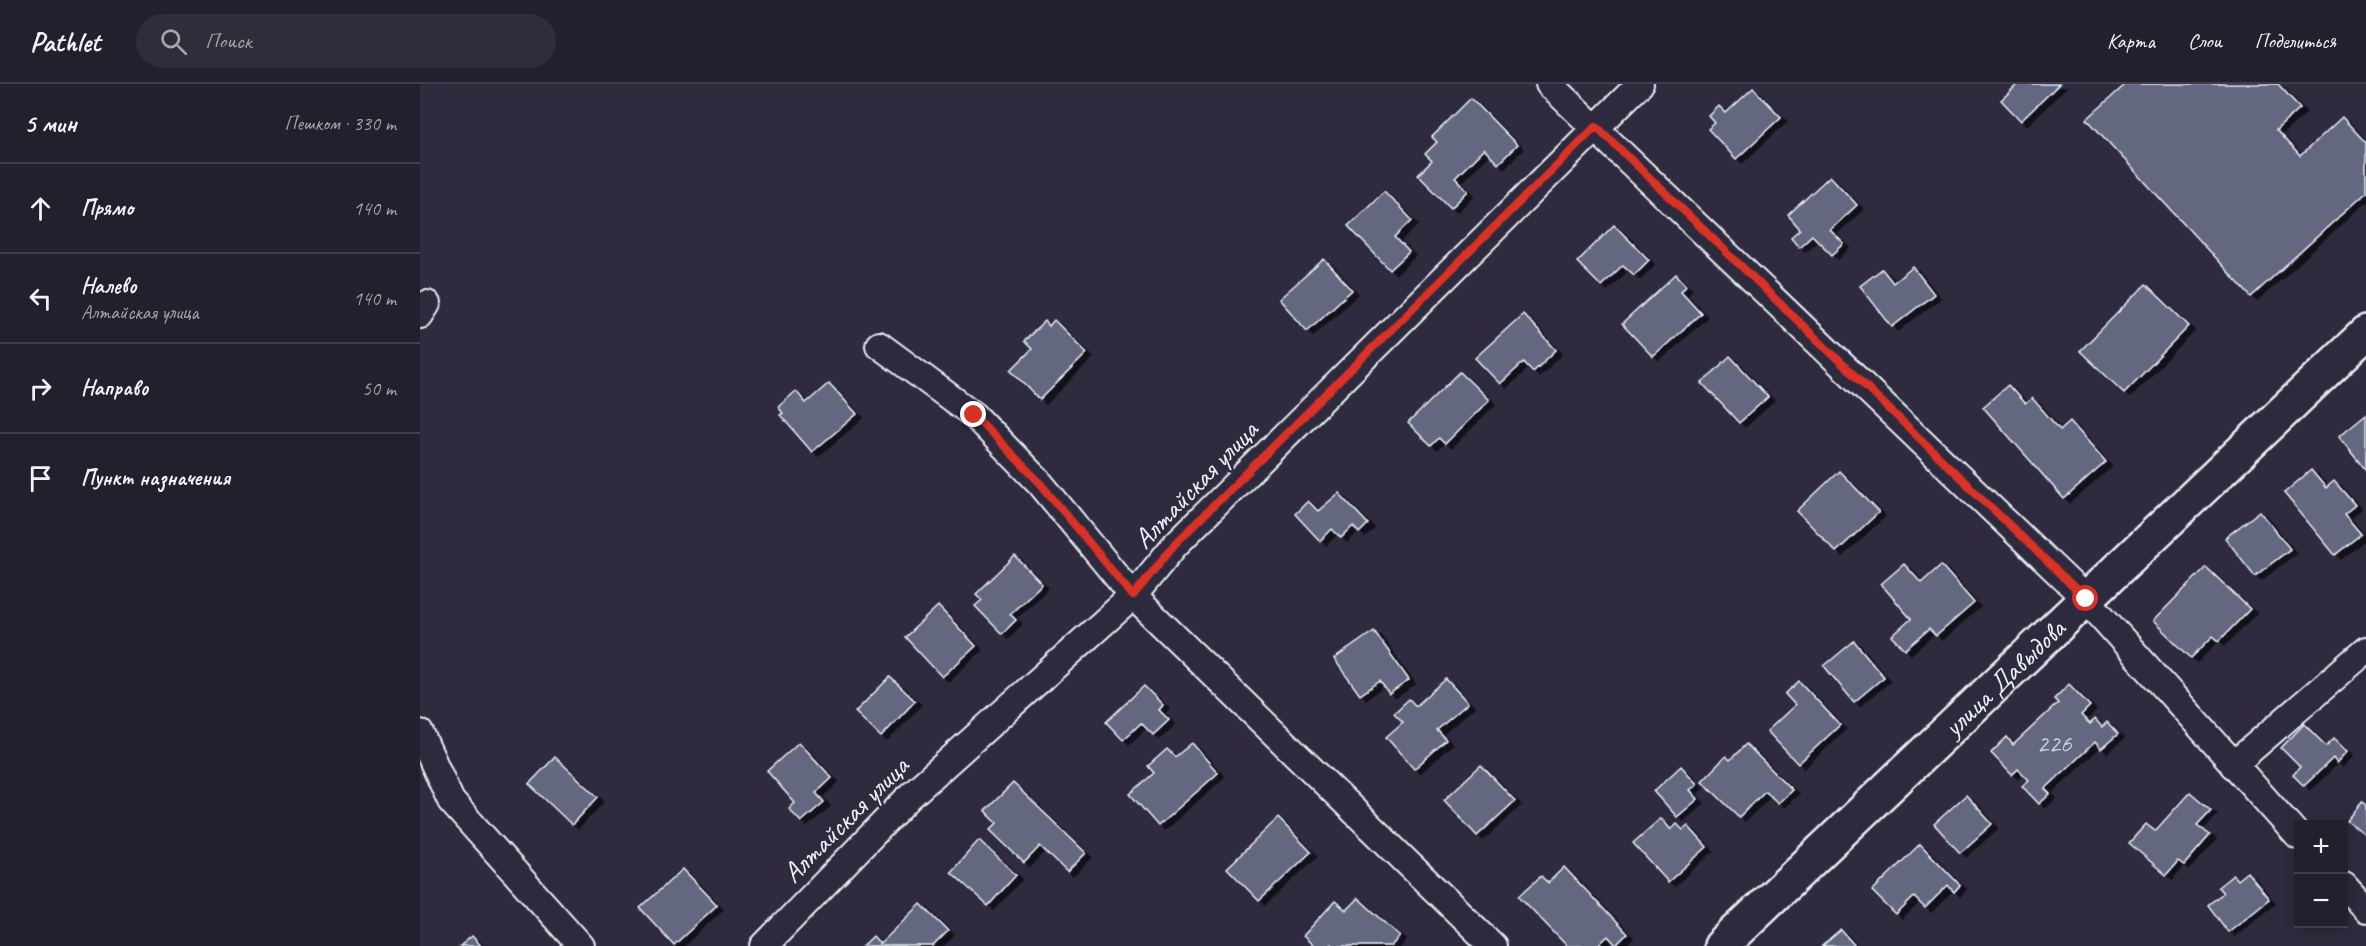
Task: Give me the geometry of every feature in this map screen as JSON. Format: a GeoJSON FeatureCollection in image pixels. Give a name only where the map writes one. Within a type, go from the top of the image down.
{"type":"FeatureCollection","features":[{"type":"Feature","properties":{"kind":"main road","name":"улица Давыдова"},"geometry":{"type":"LineString","coordinates":[[1720,946],[2366,333]]}},
{"type":"Feature","properties":{"kind":"street"},"geometry":{"type":"LineString","coordinates":[[1549,84],[1596,126],[2086,599],[2294,832]]}},
{"type":"Feature","properties":{"kind":"street","name":"Алтайская улица"},"geometry":{"type":"LineString","coordinates":[[764,946],[911,795],[1133,596],[1174,545],[1640,84]]}},
{"type":"Feature","properties":{"kind":"street"},"geometry":{"type":"LineString","coordinates":[[879,345],[974,415],[1040,483],[1133,596],[1493,946]]}},
{"type":"Feature","properties":{"kind":"street"},"geometry":{"type":"LineString","coordinates":[[2233,765],[2366,650]]}},
{"type":"Feature","properties":{"kind":"street"},"geometry":{"type":"LineString","coordinates":[[420,733],[452,801],[581,946]]}},
{"type":"Feature","properties":{"kind":"street"},"geometry":{"type":"LineString","coordinates":[[2348,890],[2366,909]]}},
{"type":"Feature","properties":{"kind":"building"},"geometry":{"type":"Polygon","coordinates":[[[2018,84],[2059,84],[2021,121],[2001,100],[2018,84]]]}},
{"type":"Feature","properties":{"kind":"building"},"geometry":{"type":"Polygon","coordinates":[[[2126,84],[2278,84],[2300,108],[2276,130],[2300,156],[2342,117],[2366,143],[2366,192],[2251,297],[2087,119],[2126,84]]]}},
{"type":"Feature","properties":{"kind":"building"},"geometry":{"type":"Polygon","coordinates":[[[1753,88],[1781,117],[1736,159],[1708,129],[1715,123],[1709,116],[1719,106],[1726,113],[1753,88]]]}},
{"type":"Feature","properties":{"kind":"building"},"geometry":{"type":"Polygon","coordinates":[[[1471,98],[1517,145],[1498,164],[1484,149],[1455,178],[1468,191],[1451,208],[1418,175],[1432,161],[1425,154],[1437,142],[1432,137],[1471,98]]]}},
{"type":"Feature","properties":{"kind":"building"},"geometry":{"type":"Polygon","coordinates":[[[1830,176],[1857,205],[1830,230],[1844,244],[1832,255],[1812,235],[1799,247],[1791,237],[1800,229],[1788,215],[1830,176]]]}},
{"type":"Feature","properties":{"kind":"building"},"geometry":{"type":"Polygon","coordinates":[[[1384,191],[1412,220],[1395,237],[1409,252],[1390,270],[1348,226],[1384,191]]]}},
{"type":"Feature","properties":{"kind":"building"},"geometry":{"type":"Polygon","coordinates":[[[1614,225],[1649,260],[1634,275],[1623,265],[1601,286],[1577,262],[1614,225]]]}},
{"type":"Feature","properties":{"kind":"building"},"geometry":{"type":"Polygon","coordinates":[[[1324,259],[1352,290],[1307,331],[1279,299],[1324,259]]]}},
{"type":"Feature","properties":{"kind":"building"},"geometry":{"type":"Polygon","coordinates":[[[1913,267],[1934,294],[1892,327],[1860,286],[1882,269],[1893,283],[1913,267]]]}},
{"type":"Feature","properties":{"kind":"building"},"geometry":{"type":"Polygon","coordinates":[[[1676,274],[1686,285],[1681,291],[1701,313],[1653,357],[1622,324],[1676,274]]]}},
{"type":"Feature","properties":{"kind":"building"},"geometry":{"type":"Polygon","coordinates":[[[2146,284],[2189,326],[2124,393],[2080,351],[2146,284]]]}},
{"type":"Feature","properties":{"kind":"building"},"geometry":{"type":"Polygon","coordinates":[[[1523,314],[1556,350],[1533,372],[1524,362],[1500,384],[1475,358],[1523,314]]]}},
{"type":"Feature","properties":{"kind":"building"},"geometry":{"type":"Polygon","coordinates":[[[1054,320],[1087,353],[1040,400],[1011,370],[1032,349],[1024,341],[1045,321],[1049,326],[1054,320]]]}},
{"type":"Feature","properties":{"kind":"building"},"geometry":{"type":"Polygon","coordinates":[[[1730,356],[1768,397],[1739,423],[1702,383],[1730,356]]]}},
{"type":"Feature","properties":{"kind":"building"},"geometry":{"type":"Polygon","coordinates":[[[1460,372],[1489,400],[1445,444],[1439,438],[1431,446],[1408,423],[1460,372]]]}},
{"type":"Feature","properties":{"kind":"building"},"geometry":{"type":"Polygon","coordinates":[[[829,383],[857,414],[812,452],[780,415],[783,413],[778,407],[796,391],[806,403],[829,383]]]}},
{"type":"Feature","properties":{"kind":"building"},"geometry":{"type":"Polygon","coordinates":[[[2008,385],[2025,404],[2032,398],[2060,430],[2070,421],[2106,462],[2064,499],[1983,407],[2008,385]]]}},
{"type":"Feature","properties":{"kind":"building"},"geometry":{"type":"Polygon","coordinates":[[[2366,414],[2366,470],[2339,436],[2366,414]]]}},
{"type":"Feature","properties":{"kind":"building"},"geometry":{"type":"Polygon","coordinates":[[[2311,470],[2326,488],[2334,481],[2355,505],[2344,514],[2361,534],[2335,555],[2284,493],[2311,470]]]}},
{"type":"Feature","properties":{"kind":"building"},"geometry":{"type":"Polygon","coordinates":[[[1839,471],[1879,512],[1836,552],[1797,511],[1839,471]]]}},
{"type":"Feature","properties":{"kind":"building"},"geometry":{"type":"Polygon","coordinates":[[[1339,493],[1368,524],[1359,533],[1353,526],[1341,538],[1332,529],[1320,541],[1295,514],[1308,501],[1318,511],[1339,493]]]}},
{"type":"Feature","properties":{"kind":"building"},"geometry":{"type":"Polygon","coordinates":[[[2260,511],[2290,549],[2255,576],[2225,538],[2260,511]]]}},
{"type":"Feature","properties":{"kind":"building"},"geometry":{"type":"Polygon","coordinates":[[[1015,556],[1042,584],[1010,614],[1016,620],[1002,634],[975,606],[982,600],[976,594],[1015,556]]]}},
{"type":"Feature","properties":{"kind":"building"},"geometry":{"type":"Polygon","coordinates":[[[1904,564],[1921,583],[1941,565],[1974,603],[1936,636],[1929,629],[1905,650],[1892,636],[1911,619],[1881,584],[1904,564]]]}},
{"type":"Feature","properties":{"kind":"building"},"geometry":{"type":"Polygon","coordinates":[[[2206,567],[2250,609],[2219,641],[2213,636],[2191,658],[2153,621],[2206,567]]]}},
{"type":"Feature","properties":{"kind":"building"},"geometry":{"type":"Polygon","coordinates":[[[938,606],[976,646],[942,677],[905,637],[938,606]]]}},
{"type":"Feature","properties":{"kind":"building"},"geometry":{"type":"Polygon","coordinates":[[[1374,631],[1409,680],[1389,694],[1380,681],[1360,695],[1334,659],[1374,631]]]}},
{"type":"Feature","properties":{"kind":"building"},"geometry":{"type":"Polygon","coordinates":[[[1854,641],[1884,677],[1854,702],[1824,666],[1854,641]]]}},
{"type":"Feature","properties":{"kind":"building"},"geometry":{"type":"Polygon","coordinates":[[[890,677],[915,701],[881,737],[855,712],[890,677]]]}},
{"type":"Feature","properties":{"kind":"building"},"geometry":{"type":"Polygon","coordinates":[[[1446,679],[1468,703],[1437,730],[1446,740],[1414,769],[1386,737],[1403,722],[1394,713],[1409,699],[1416,706],[1446,679]]]}},
{"type":"Feature","properties":{"kind":"building"},"geometry":{"type":"Polygon","coordinates":[[[1799,681],[1840,725],[1798,764],[1767,731],[1795,705],[1785,694],[1799,681]]]}},
{"type":"Feature","properties":{"kind":"building"},"geometry":{"type":"Polygon","coordinates":[[[2069,684],[2090,706],[2081,715],[2090,724],[2095,719],[2102,727],[2107,722],[2118,734],[2101,749],[2095,742],[2045,789],[2050,794],[2039,804],[2022,786],[2029,780],[2018,769],[2012,775],[1991,753],[2007,737],[2013,745],[2058,703],[2054,699],[2069,684]]]}},
{"type":"Feature","properties":{"kind":"building"},"geometry":{"type":"Polygon","coordinates":[[[1144,686],[1163,705],[1159,710],[1169,720],[1153,735],[1141,723],[1123,740],[1106,722],[1144,686]]]}},
{"type":"Feature","properties":{"kind":"building"},"geometry":{"type":"Polygon","coordinates":[[[2304,724],[2326,746],[2334,738],[2348,751],[2337,763],[2333,758],[2304,786],[2293,775],[2300,767],[2281,748],[2304,724]]]}},
{"type":"Feature","properties":{"kind":"building"},"geometry":{"type":"Polygon","coordinates":[[[799,742],[832,778],[816,793],[824,802],[801,822],[789,809],[795,803],[767,771],[799,742]]]}},
{"type":"Feature","properties":{"kind":"building"},"geometry":{"type":"Polygon","coordinates":[[[1192,743],[1218,773],[1158,826],[1130,794],[1154,773],[1148,766],[1167,749],[1175,757],[1192,743]]]}},
{"type":"Feature","properties":{"kind":"building"},"geometry":{"type":"Polygon","coordinates":[[[1746,744],[1792,790],[1778,803],[1765,791],[1739,817],[1702,781],[1726,756],[1730,760],[1746,744]]]}},
{"type":"Feature","properties":{"kind":"building"},"geometry":{"type":"Polygon","coordinates":[[[555,757],[598,797],[572,825],[529,784],[555,757]]]}},
{"type":"Feature","properties":{"kind":"building"},"geometry":{"type":"Polygon","coordinates":[[[1481,765],[1515,801],[1477,836],[1444,800],[1481,765]]]}},
{"type":"Feature","properties":{"kind":"building"},"geometry":{"type":"Polygon","coordinates":[[[1681,766],[1697,784],[1690,790],[1698,799],[1677,817],[1654,791],[1681,766]]]}},
{"type":"Feature","properties":{"kind":"building"},"geometry":{"type":"Polygon","coordinates":[[[1013,783],[1086,853],[1067,872],[1040,846],[1024,863],[990,830],[997,823],[985,811],[1013,783]]]}},
{"type":"Feature","properties":{"kind":"building"},"geometry":{"type":"Polygon","coordinates":[[[2190,792],[2211,810],[2197,825],[2210,835],[2184,865],[2178,861],[2166,875],[2129,843],[2146,824],[2155,831],[2190,792]]]}},
{"type":"Feature","properties":{"kind":"building"},"geometry":{"type":"Polygon","coordinates":[[[1966,795],[1992,824],[1960,853],[1934,824],[1966,795]]]}},
{"type":"Feature","properties":{"kind":"building"},"geometry":{"type":"Polygon","coordinates":[[[2362,802],[2366,805],[2366,836],[2348,822],[2362,802]]]}},
{"type":"Feature","properties":{"kind":"building"},"geometry":{"type":"Polygon","coordinates":[[[1278,818],[1311,852],[1259,901],[1227,868],[1278,818]]]}},
{"type":"Feature","properties":{"kind":"building"},"geometry":{"type":"Polygon","coordinates":[[[1661,818],[1671,830],[1677,824],[1683,830],[1688,826],[1707,847],[1668,882],[1633,843],[1661,818]]]}},
{"type":"Feature","properties":{"kind":"building"},"geometry":{"type":"Polygon","coordinates":[[[979,840],[1016,875],[988,906],[951,872],[979,840]]]}},
{"type":"Feature","properties":{"kind":"building"},"geometry":{"type":"Polygon","coordinates":[[[1920,844],[1960,885],[1954,892],[1948,885],[1925,908],[1914,897],[1896,915],[1872,891],[1920,844]]]}},
{"type":"Feature","properties":{"kind":"building"},"geometry":{"type":"Polygon","coordinates":[[[1564,867],[1627,934],[1616,945],[1608,936],[1597,946],[1567,946],[1519,896],[1541,876],[1548,883],[1564,867]]]}},
{"type":"Feature","properties":{"kind":"building"},"geometry":{"type":"Polygon","coordinates":[[[683,869],[717,905],[674,945],[640,908],[683,869]]]}},
{"type":"Feature","properties":{"kind":"building"},"geometry":{"type":"Polygon","coordinates":[[[2247,872],[2269,899],[2228,932],[2208,905],[2223,893],[2218,887],[2233,875],[2237,880],[2247,872]]]}},
{"type":"Feature","properties":{"kind":"building"},"geometry":{"type":"Polygon","coordinates":[[[1358,898],[1400,936],[1391,946],[1334,946],[1331,944],[1314,946],[1303,936],[1335,901],[1346,910],[1358,898]]]}},
{"type":"Feature","properties":{"kind":"building"},"geometry":{"type":"Polygon","coordinates":[[[921,904],[948,931],[933,946],[863,946],[873,936],[880,944],[921,904]]]}},
{"type":"Feature","properties":{"kind":"building"},"geometry":{"type":"Polygon","coordinates":[[[1841,930],[1855,946],[1822,946],[1841,930]]]}},
{"type":"Feature","properties":{"kind":"building"},"geometry":{"type":"Polygon","coordinates":[[[472,936],[481,946],[460,946],[472,936]]]}},
{"type":"Feature","properties":{"kind":"route"},"geometry":{"type":"LineString","coordinates":[[974,415],[1040,483],[1133,596],[1174,545],[1596,126],[2086,599]]}}]}
